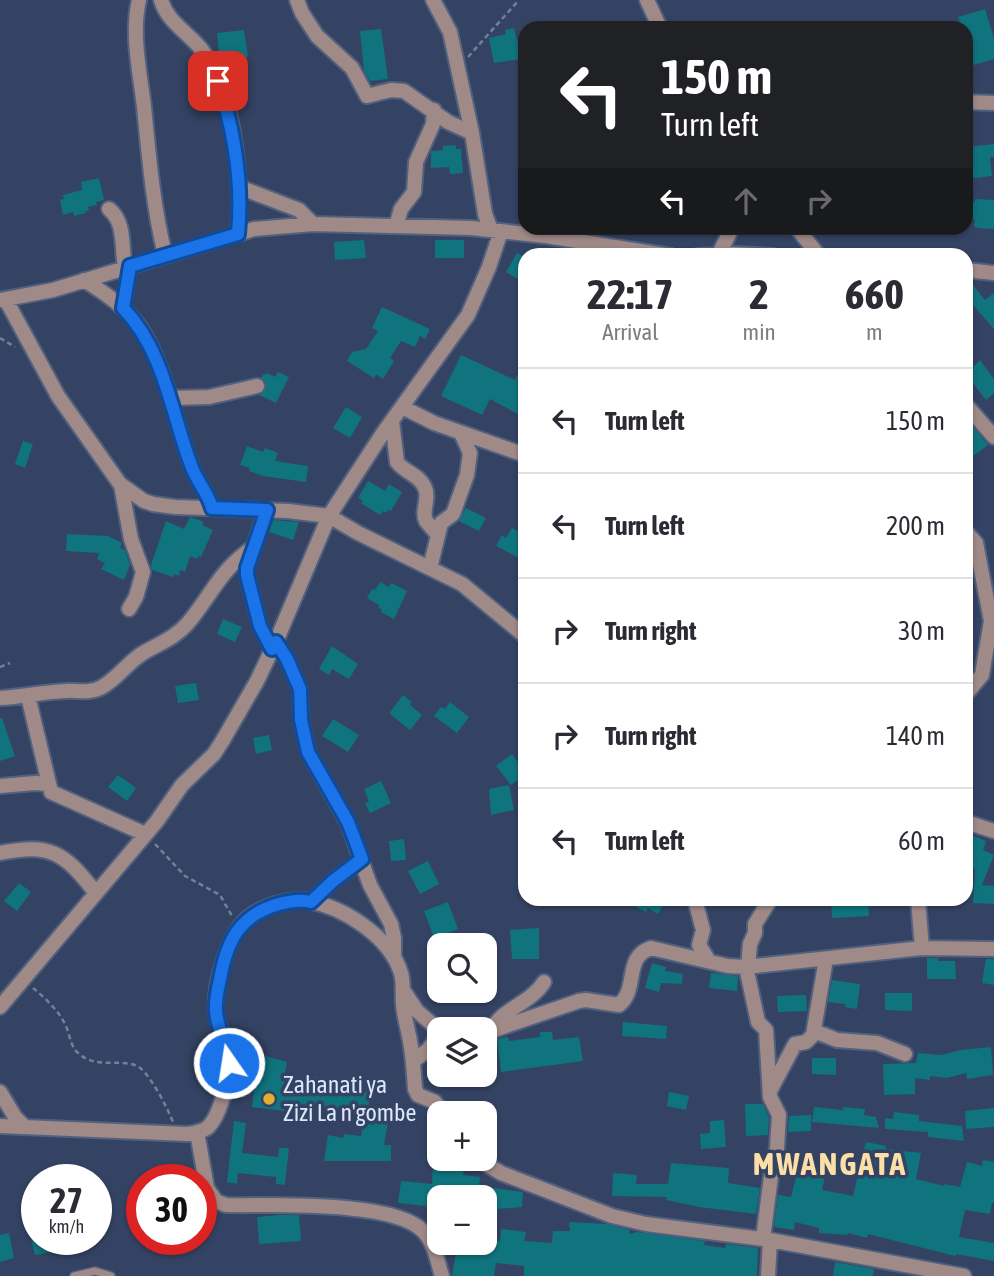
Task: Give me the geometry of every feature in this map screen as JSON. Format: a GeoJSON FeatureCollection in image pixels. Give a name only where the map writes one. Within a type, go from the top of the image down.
{"type":"FeatureCollection","features":[{"type":"Feature","properties":{"kind":"street"},"geometry":{"type":"LineString","coordinates":[[139,0],[136,12],[136,50],[152,191],[165,255]]}},
{"type":"Feature","properties":{"kind":"street"},"geometry":{"type":"LineString","coordinates":[[161,0],[167,13],[202,50],[218,81],[232,132],[239,187],[238,234]]}},
{"type":"Feature","properties":{"kind":"street"},"geometry":{"type":"LineString","coordinates":[[298,0],[302,13],[317,36],[352,68],[367,96],[391,90],[404,91],[448,122],[472,133]]}},
{"type":"Feature","properties":{"kind":"street"},"geometry":{"type":"LineString","coordinates":[[0,1007],[145,834],[182,785],[214,754],[274,645],[329,516],[468,314],[489,267],[496,231],[485,214],[472,133],[450,32],[433,0]]}},
{"type":"Feature","properties":{"kind":"street"},"geometry":{"type":"LineString","coordinates":[[647,0],[657,21]]}},
{"type":"Feature","properties":{"kind":"street"},"geometry":{"type":"LineString","coordinates":[[973,102],[994,103]]}},
{"type":"Feature","properties":{"kind":"street"},"geometry":{"type":"LineString","coordinates":[[396,226],[401,209],[414,192],[416,162],[433,124],[433,110]]}},
{"type":"Feature","properties":{"kind":"street"},"geometry":{"type":"LineString","coordinates":[[239,187],[299,210],[313,224]]}},
{"type":"Feature","properties":{"kind":"street"},"geometry":{"type":"LineString","coordinates":[[109,209],[117,215],[121,225],[128,267],[123,308]]}},
{"type":"Feature","properties":{"kind":"street"},"geometry":{"type":"LineString","coordinates":[[518,234],[396,226],[313,224],[254,229],[53,290],[3,300],[58,396],[121,485],[144,501],[153,504],[329,516],[462,584],[518,630]]}},
{"type":"Feature","properties":{"kind":"street"},"geometry":{"type":"LineString","coordinates":[[524,235],[615,248]]}},
{"type":"Feature","properties":{"kind":"street"},"geometry":{"type":"LineString","coordinates":[[973,271],[994,273]]}},
{"type":"Feature","properties":{"kind":"street"},"geometry":{"type":"LineString","coordinates":[[84,280],[111,297],[140,328],[153,352],[170,398],[192,469],[209,495],[212,508]]}},
{"type":"Feature","properties":{"kind":"street"},"geometry":{"type":"LineString","coordinates":[[170,398],[209,397],[257,386]]}},
{"type":"Feature","properties":{"kind":"street"},"geometry":{"type":"LineString","coordinates":[[402,407],[434,423],[518,453]]}},
{"type":"Feature","properties":{"kind":"street"},"geometry":{"type":"LineString","coordinates":[[973,411],[991,428]]}},
{"type":"Feature","properties":{"kind":"street"},"geometry":{"type":"LineString","coordinates":[[392,421],[397,462],[399,466],[420,478],[426,489],[428,503],[426,521],[437,534]]}},
{"type":"Feature","properties":{"kind":"street"},"geometry":{"type":"LineString","coordinates":[[430,568],[437,534],[443,519],[453,514],[467,475],[470,453],[461,433]]}},
{"type":"Feature","properties":{"kind":"street"},"geometry":{"type":"LineString","coordinates":[[121,485],[131,539],[143,572],[136,597],[129,609]]}},
{"type":"Feature","properties":{"kind":"street"},"geometry":{"type":"LineString","coordinates":[[267,510],[247,568],[260,626],[287,659],[300,689],[301,720],[308,752],[348,822],[370,884],[391,924],[394,958]]}},
{"type":"Feature","properties":{"kind":"street"},"geometry":{"type":"LineString","coordinates":[[973,540],[985,585],[992,631],[988,672],[973,687]]}},
{"type":"Feature","properties":{"kind":"street"},"geometry":{"type":"LineString","coordinates":[[0,698],[64,691],[96,691],[114,680],[141,653],[178,633],[229,565],[255,546]]}},
{"type":"Feature","properties":{"kind":"street"},"geometry":{"type":"LineString","coordinates":[[28,696],[51,792],[145,834]]}},
{"type":"Feature","properties":{"kind":"street"},"geometry":{"type":"LineString","coordinates":[[0,786],[48,784]]}},
{"type":"Feature","properties":{"kind":"street"},"geometry":{"type":"LineString","coordinates":[[980,826],[994,818]]}},
{"type":"Feature","properties":{"kind":"street"},"geometry":{"type":"LineString","coordinates":[[0,853],[31,848],[55,852],[77,871],[95,892]]}},
{"type":"Feature","properties":{"kind":"street"},"geometry":{"type":"LineString","coordinates":[[311,902],[362,859]]}},
{"type":"Feature","properties":{"kind":"street"},"geometry":{"type":"LineString","coordinates":[[0,1126],[178,1134],[207,1128],[214,1118],[226,1083],[229,1052],[216,1013],[223,960],[237,930],[248,918],[264,908],[290,901],[311,902],[334,910],[373,932],[386,944],[402,976],[404,1014],[415,1089],[418,1095],[433,1101]]}},
{"type":"Feature","properties":{"kind":"street"},"geometry":{"type":"LineString","coordinates":[[697,906],[703,930],[699,945],[709,961]]}},
{"type":"Feature","properties":{"kind":"street"},"geometry":{"type":"LineString","coordinates":[[766,906],[755,924],[747,967],[757,1019],[766,1030],[770,1097],[779,1115],[778,1148],[772,1168],[767,1239],[768,1276]]}},
{"type":"Feature","properties":{"kind":"street"},"geometry":{"type":"LineString","coordinates":[[918,906],[922,948]]}},
{"type":"Feature","properties":{"kind":"street"},"geometry":{"type":"LineString","coordinates":[[497,1029],[579,1001],[619,1005],[629,994],[633,964],[642,951],[651,948],[747,967],[922,948],[994,949]]}},
{"type":"Feature","properties":{"kind":"street"},"geometry":{"type":"LineString","coordinates":[[770,1090],[795,1044],[806,1042],[814,1031],[825,959]]}},
{"type":"Feature","properties":{"kind":"street"},"geometry":{"type":"LineString","coordinates":[[497,1018],[517,1008],[535,994],[544,982]]}},
{"type":"Feature","properties":{"kind":"street"},"geometry":{"type":"LineString","coordinates":[[403,989],[427,1020]]}},
{"type":"Feature","properties":{"kind":"street"},"geometry":{"type":"LineString","coordinates":[[814,1031],[837,1040],[877,1043],[905,1054]]}},
{"type":"Feature","properties":{"kind":"street"},"geometry":{"type":"LineString","coordinates":[[413,1061],[427,1050]]}},
{"type":"Feature","properties":{"kind":"street"},"geometry":{"type":"LineString","coordinates":[[0,1092],[23,1125]]}},
{"type":"Feature","properties":{"kind":"street"},"geometry":{"type":"LineString","coordinates":[[197,1132],[206,1188],[216,1201],[226,1205],[341,1208],[384,1214],[415,1224],[431,1243],[442,1276]]}},
{"type":"Feature","properties":{"kind":"street"},"geometry":{"type":"LineString","coordinates":[[497,1170],[612,1216],[646,1224],[767,1239],[964,1276]]}},
{"type":"Feature","properties":{"kind":"lane"},"geometry":{"type":"LineString","coordinates":[[74,1276],[95,1271],[111,1276]]}},
{"type":"Feature","properties":{"kind":"path"},"geometry":{"type":"LineString","coordinates":[[457,70],[519,0]]}},
{"type":"Feature","properties":{"kind":"path"},"geometry":{"type":"LineString","coordinates":[[0,667],[10,663]]}},
{"type":"Feature","properties":{"kind":"path"},"geometry":{"type":"LineString","coordinates":[[145,834],[185,876],[220,895],[237,930]]}},
{"type":"Feature","properties":{"kind":"path"},"geometry":{"type":"LineString","coordinates":[[21,981],[40,994],[54,1009],[65,1025],[73,1048],[79,1054],[97,1062],[134,1065],[142,1069],[152,1080],[178,1134]]}},
{"type":"Feature","properties":{"kind":"building"},"geometry":{"type":"Polygon","coordinates":[[[985,9],[994,38],[994,59],[973,65],[973,21],[959,21],[958,17],[985,9]]]}},
{"type":"Feature","properties":{"kind":"building"},"geometry":{"type":"Polygon","coordinates":[[[514,28],[518,60],[494,63],[489,38],[506,34],[505,30],[514,28]]]}},
{"type":"Feature","properties":{"kind":"building"},"geometry":{"type":"Polygon","coordinates":[[[381,29],[388,79],[370,81],[364,71],[360,31],[381,29]]]}},
{"type":"Feature","properties":{"kind":"building"},"geometry":{"type":"Polygon","coordinates":[[[244,30],[248,57],[220,60],[217,33],[244,30]]]}},
{"type":"Feature","properties":{"kind":"building"},"geometry":{"type":"Polygon","coordinates":[[[994,144],[994,157],[990,157],[992,176],[973,178],[973,146],[994,144]]]}},
{"type":"Feature","properties":{"kind":"building"},"geometry":{"type":"Polygon","coordinates":[[[456,145],[456,149],[461,149],[463,173],[450,174],[449,167],[431,168],[431,151],[456,145]]]}},
{"type":"Feature","properties":{"kind":"building"},"geometry":{"type":"Polygon","coordinates":[[[99,178],[104,200],[88,207],[89,211],[85,211],[86,213],[74,216],[73,212],[63,215],[60,200],[64,199],[63,195],[82,190],[81,182],[99,178]]]}},
{"type":"Feature","properties":{"kind":"building"},"geometry":{"type":"Polygon","coordinates":[[[975,199],[994,200],[994,229],[974,226],[975,199]]]}},
{"type":"Feature","properties":{"kind":"building"},"geometry":{"type":"Polygon","coordinates":[[[364,240],[366,258],[335,260],[334,242],[364,240]]]}},
{"type":"Feature","properties":{"kind":"building"},"geometry":{"type":"Polygon","coordinates":[[[435,240],[464,240],[464,258],[435,258],[435,240]]]}},
{"type":"Feature","properties":{"kind":"building"},"geometry":{"type":"Polygon","coordinates":[[[517,253],[518,254],[518,279],[506,272],[517,253]]]}},
{"type":"Feature","properties":{"kind":"building"},"geometry":{"type":"Polygon","coordinates":[[[973,285],[985,300],[994,293],[994,329],[973,305],[973,285]]]}},
{"type":"Feature","properties":{"kind":"building"},"geometry":{"type":"Polygon","coordinates":[[[382,307],[430,329],[425,339],[420,336],[415,347],[401,341],[390,358],[394,361],[383,379],[376,374],[374,378],[347,361],[352,352],[366,349],[378,331],[372,328],[382,307]]]}},
{"type":"Feature","properties":{"kind":"building"},"geometry":{"type":"Polygon","coordinates":[[[461,355],[515,380],[518,374],[518,414],[490,399],[482,415],[441,396],[461,355]]]}},
{"type":"Feature","properties":{"kind":"building"},"geometry":{"type":"Polygon","coordinates":[[[980,360],[994,379],[994,393],[986,400],[973,383],[973,367],[980,360]]]}},
{"type":"Feature","properties":{"kind":"building"},"geometry":{"type":"Polygon","coordinates":[[[278,372],[289,377],[276,403],[259,395],[266,388],[266,383],[261,378],[263,374],[275,377],[278,372]]]}},
{"type":"Feature","properties":{"kind":"building"},"geometry":{"type":"Polygon","coordinates":[[[346,407],[362,417],[350,438],[333,428],[346,407]]]}},
{"type":"Feature","properties":{"kind":"building"},"geometry":{"type":"Polygon","coordinates":[[[973,429],[988,445],[973,456],[973,429]]]}},
{"type":"Feature","properties":{"kind":"building"},"geometry":{"type":"Polygon","coordinates":[[[23,441],[33,444],[25,468],[15,464],[23,441]]]}},
{"type":"Feature","properties":{"kind":"building"},"geometry":{"type":"Polygon","coordinates":[[[247,446],[263,452],[265,448],[278,453],[275,461],[308,466],[306,482],[263,476],[249,471],[250,468],[240,465],[247,446]]]}},
{"type":"Feature","properties":{"kind":"building"},"geometry":{"type":"Polygon","coordinates":[[[368,481],[385,491],[389,484],[402,492],[391,511],[383,511],[380,515],[361,503],[363,501],[358,498],[368,481]]]}},
{"type":"Feature","properties":{"kind":"building"},"geometry":{"type":"Polygon","coordinates":[[[466,508],[486,518],[479,531],[459,521],[466,508]]]}},
{"type":"Feature","properties":{"kind":"building"},"geometry":{"type":"Polygon","coordinates":[[[190,517],[204,522],[202,525],[213,530],[201,557],[197,559],[190,556],[185,572],[180,570],[179,576],[175,574],[173,577],[152,570],[151,565],[166,521],[184,529],[190,517]]]}},
{"type":"Feature","properties":{"kind":"building"},"geometry":{"type":"Polygon","coordinates":[[[273,520],[299,522],[293,540],[269,532],[273,520]]]}},
{"type":"Feature","properties":{"kind":"building"},"geometry":{"type":"Polygon","coordinates":[[[512,528],[518,531],[518,557],[496,546],[502,535],[506,538],[512,528]]]}},
{"type":"Feature","properties":{"kind":"building"},"geometry":{"type":"Polygon","coordinates":[[[67,534],[108,536],[122,543],[120,548],[125,550],[130,565],[124,580],[101,569],[105,563],[97,559],[99,553],[66,551],[67,534]]]}},
{"type":"Feature","properties":{"kind":"building"},"geometry":{"type":"Polygon","coordinates":[[[380,582],[389,587],[391,583],[407,591],[394,619],[381,612],[379,605],[367,598],[380,582]]]}},
{"type":"Feature","properties":{"kind":"building"},"geometry":{"type":"Polygon","coordinates":[[[223,619],[242,627],[235,642],[217,634],[223,619]]]}},
{"type":"Feature","properties":{"kind":"building"},"geometry":{"type":"Polygon","coordinates":[[[332,646],[358,664],[349,679],[332,669],[329,675],[319,669],[332,646]]]}},
{"type":"Feature","properties":{"kind":"building"},"geometry":{"type":"Polygon","coordinates":[[[196,683],[199,700],[178,703],[175,686],[196,683]]]}},
{"type":"Feature","properties":{"kind":"building"},"geometry":{"type":"Polygon","coordinates":[[[403,695],[422,715],[410,730],[390,712],[403,695]]]}},
{"type":"Feature","properties":{"kind":"building"},"geometry":{"type":"Polygon","coordinates":[[[450,702],[469,717],[457,733],[434,716],[441,707],[445,709],[450,702]]]}},
{"type":"Feature","properties":{"kind":"building"},"geometry":{"type":"Polygon","coordinates":[[[0,718],[15,756],[0,761],[0,718]]]}},
{"type":"Feature","properties":{"kind":"building"},"geometry":{"type":"Polygon","coordinates":[[[333,719],[359,735],[348,752],[322,736],[333,719]]]}},
{"type":"Feature","properties":{"kind":"building"},"geometry":{"type":"Polygon","coordinates":[[[269,735],[272,750],[256,754],[253,738],[269,735]]]}},
{"type":"Feature","properties":{"kind":"building"},"geometry":{"type":"Polygon","coordinates":[[[512,754],[518,762],[518,780],[511,785],[496,766],[512,754]]]}},
{"type":"Feature","properties":{"kind":"building"},"geometry":{"type":"Polygon","coordinates":[[[118,775],[136,788],[127,801],[108,787],[118,775]]]}},
{"type":"Feature","properties":{"kind":"building"},"geometry":{"type":"Polygon","coordinates":[[[381,781],[391,803],[370,813],[365,803],[369,801],[364,789],[381,781]]]}},
{"type":"Feature","properties":{"kind":"building"},"geometry":{"type":"Polygon","coordinates":[[[509,785],[514,810],[491,815],[489,789],[509,785]]]}},
{"type":"Feature","properties":{"kind":"building"},"geometry":{"type":"Polygon","coordinates":[[[973,836],[986,841],[983,850],[994,855],[982,885],[994,886],[994,904],[973,903],[973,836]]]}},
{"type":"Feature","properties":{"kind":"building"},"geometry":{"type":"Polygon","coordinates":[[[404,839],[406,860],[391,861],[389,841],[404,839]]]}},
{"type":"Feature","properties":{"kind":"building"},"geometry":{"type":"Polygon","coordinates":[[[428,861],[439,884],[420,894],[408,871],[428,861]]]}},
{"type":"Feature","properties":{"kind":"building"},"geometry":{"type":"Polygon","coordinates":[[[19,883],[31,892],[17,911],[4,901],[19,883]]]}},
{"type":"Feature","properties":{"kind":"building"},"geometry":{"type":"Polygon","coordinates":[[[448,902],[458,929],[447,933],[432,933],[424,911],[448,902]]]}},
{"type":"Feature","properties":{"kind":"building"},"geometry":{"type":"Polygon","coordinates":[[[634,906],[663,906],[658,914],[648,908],[646,912],[634,906]]]}},
{"type":"Feature","properties":{"kind":"building"},"geometry":{"type":"Polygon","coordinates":[[[831,906],[868,906],[869,916],[832,918],[831,906]]]}},
{"type":"Feature","properties":{"kind":"building"},"geometry":{"type":"Polygon","coordinates":[[[539,928],[539,959],[512,959],[510,930],[539,928]]]}},
{"type":"Feature","properties":{"kind":"building"},"geometry":{"type":"Polygon","coordinates":[[[927,958],[955,961],[956,979],[927,979],[927,958]]]}},
{"type":"Feature","properties":{"kind":"building"},"geometry":{"type":"Polygon","coordinates":[[[986,959],[994,959],[994,985],[982,983],[986,959]]]}},
{"type":"Feature","properties":{"kind":"building"},"geometry":{"type":"Polygon","coordinates":[[[652,963],[666,967],[665,971],[683,974],[682,984],[661,983],[659,992],[645,988],[652,963]]]}},
{"type":"Feature","properties":{"kind":"building"},"geometry":{"type":"Polygon","coordinates":[[[711,973],[738,976],[737,991],[709,988],[711,973]]]}},
{"type":"Feature","properties":{"kind":"building"},"geometry":{"type":"Polygon","coordinates":[[[832,980],[860,984],[857,1009],[828,1002],[832,980]]]}},
{"type":"Feature","properties":{"kind":"building"},"geometry":{"type":"Polygon","coordinates":[[[885,993],[912,993],[912,1011],[885,1010],[885,993]]]}},
{"type":"Feature","properties":{"kind":"building"},"geometry":{"type":"Polygon","coordinates":[[[806,995],[807,1011],[778,1012],[777,996],[806,995]]]}},
{"type":"Feature","properties":{"kind":"building"},"geometry":{"type":"Polygon","coordinates":[[[623,1022],[667,1026],[666,1039],[622,1036],[623,1022]]]}},
{"type":"Feature","properties":{"kind":"building"},"geometry":{"type":"Polygon","coordinates":[[[540,1032],[552,1032],[553,1040],[579,1037],[583,1061],[501,1072],[497,1039],[508,1037],[509,1041],[540,1037],[540,1032]]]}},
{"type":"Feature","properties":{"kind":"building"},"geometry":{"type":"Polygon","coordinates":[[[991,1047],[993,1075],[967,1079],[966,1073],[947,1078],[930,1076],[930,1080],[915,1078],[915,1094],[884,1095],[883,1064],[916,1063],[918,1053],[941,1055],[991,1047]]]}},
{"type":"Feature","properties":{"kind":"building"},"geometry":{"type":"Polygon","coordinates":[[[265,1056],[287,1062],[284,1076],[315,1081],[315,1077],[333,1080],[331,1088],[370,1093],[368,1110],[293,1104],[292,1112],[252,1107],[256,1076],[260,1076],[265,1056]]]}},
{"type":"Feature","properties":{"kind":"building"},"geometry":{"type":"Polygon","coordinates":[[[812,1058],[836,1058],[836,1075],[812,1074],[812,1058]]]}},
{"type":"Feature","properties":{"kind":"building"},"geometry":{"type":"Polygon","coordinates":[[[669,1092],[689,1096],[686,1110],[667,1106],[669,1092]]]}},
{"type":"Feature","properties":{"kind":"building"},"geometry":{"type":"Polygon","coordinates":[[[745,1104],[763,1104],[769,1117],[768,1135],[746,1136],[745,1104]]]}},
{"type":"Feature","properties":{"kind":"building"},"geometry":{"type":"Polygon","coordinates":[[[814,1107],[865,1109],[864,1115],[876,1117],[879,1128],[812,1122],[814,1107]]]}},
{"type":"Feature","properties":{"kind":"building"},"geometry":{"type":"Polygon","coordinates":[[[994,1108],[994,1127],[966,1129],[965,1111],[994,1108]]]}},
{"type":"Feature","properties":{"kind":"building"},"geometry":{"type":"Polygon","coordinates":[[[364,1111],[389,1117],[384,1145],[391,1145],[391,1161],[324,1161],[328,1135],[343,1138],[344,1134],[361,1136],[364,1111]]]}},
{"type":"Feature","properties":{"kind":"building"},"geometry":{"type":"Polygon","coordinates":[[[894,1112],[919,1115],[919,1121],[962,1126],[964,1141],[928,1137],[928,1132],[885,1129],[885,1118],[893,1119],[894,1112]]]}},
{"type":"Feature","properties":{"kind":"building"},"geometry":{"type":"Polygon","coordinates":[[[811,1115],[811,1131],[788,1132],[789,1116],[811,1115]]]}},
{"type":"Feature","properties":{"kind":"building"},"geometry":{"type":"Polygon","coordinates":[[[724,1120],[726,1147],[701,1149],[700,1134],[710,1133],[710,1121],[724,1120]]]}},
{"type":"Feature","properties":{"kind":"building"},"geometry":{"type":"Polygon","coordinates":[[[234,1121],[246,1123],[242,1153],[278,1157],[279,1148],[289,1148],[285,1185],[276,1184],[276,1177],[238,1173],[237,1184],[227,1182],[234,1121]]]}},
{"type":"Feature","properties":{"kind":"building"},"geometry":{"type":"Polygon","coordinates":[[[866,1142],[886,1146],[886,1149],[921,1153],[916,1179],[944,1186],[960,1187],[967,1162],[982,1166],[983,1160],[994,1162],[994,1203],[990,1214],[965,1210],[959,1237],[994,1243],[994,1261],[956,1254],[955,1256],[868,1234],[867,1238],[848,1233],[819,1233],[819,1228],[795,1222],[794,1230],[774,1227],[778,1195],[791,1197],[801,1157],[828,1163],[822,1190],[853,1196],[866,1142]]]}},
{"type":"Feature","properties":{"kind":"building"},"geometry":{"type":"Polygon","coordinates":[[[671,1163],[729,1168],[728,1183],[760,1188],[756,1214],[699,1207],[666,1200],[667,1197],[612,1196],[613,1173],[637,1175],[636,1184],[668,1184],[671,1163]]]}},
{"type":"Feature","properties":{"kind":"building"},"geometry":{"type":"Polygon","coordinates":[[[433,1171],[463,1171],[463,1175],[480,1177],[479,1185],[427,1185],[427,1206],[398,1203],[401,1181],[432,1184],[433,1171]]]}},
{"type":"Feature","properties":{"kind":"building"},"geometry":{"type":"Polygon","coordinates":[[[497,1188],[523,1192],[522,1207],[498,1209],[497,1215],[497,1188]]]}},
{"type":"Feature","properties":{"kind":"building"},"geometry":{"type":"Polygon","coordinates":[[[299,1215],[301,1241],[259,1244],[257,1217],[299,1215]]]}},
{"type":"Feature","properties":{"kind":"building"},"geometry":{"type":"Polygon","coordinates":[[[569,1222],[606,1224],[630,1230],[629,1234],[637,1232],[705,1241],[704,1245],[725,1248],[726,1244],[758,1248],[757,1276],[524,1276],[524,1266],[496,1263],[494,1276],[452,1276],[456,1255],[497,1255],[497,1241],[500,1241],[501,1229],[526,1232],[524,1241],[552,1243],[553,1231],[570,1231],[569,1222]]]}},
{"type":"Feature","properties":{"kind":"building"},"geometry":{"type":"Polygon","coordinates":[[[9,1233],[14,1258],[0,1262],[0,1235],[9,1233]]]}},
{"type":"Feature","properties":{"kind":"building"},"geometry":{"type":"Polygon","coordinates":[[[835,1262],[874,1269],[873,1276],[833,1276],[835,1262]]]}},
{"type":"Feature","properties":{"kind":"place","name":"Zahanati ya Zizi La n'gombe"},"geometry":{"type":"Point","coordinates":[269,1099]}},
{"type":"Feature","properties":{"kind":"district","name":"MWANGATA"},"geometry":{"type":"Point","coordinates":[830,1164]}},
{"type":"Feature","properties":{"kind":"route"},"geometry":{"type":"LineString","coordinates":[[218,81],[232,132],[239,184],[238,234],[130,266],[123,308],[140,328],[153,352],[192,469],[209,495],[212,508],[267,510],[247,568],[260,626],[272,649],[276,642],[295,675],[300,689],[301,720],[308,752],[348,822],[362,859],[311,902],[290,901],[264,908],[248,918],[237,930],[223,960],[217,996],[216,1013],[229,1052],[229,1063]]}}]}
